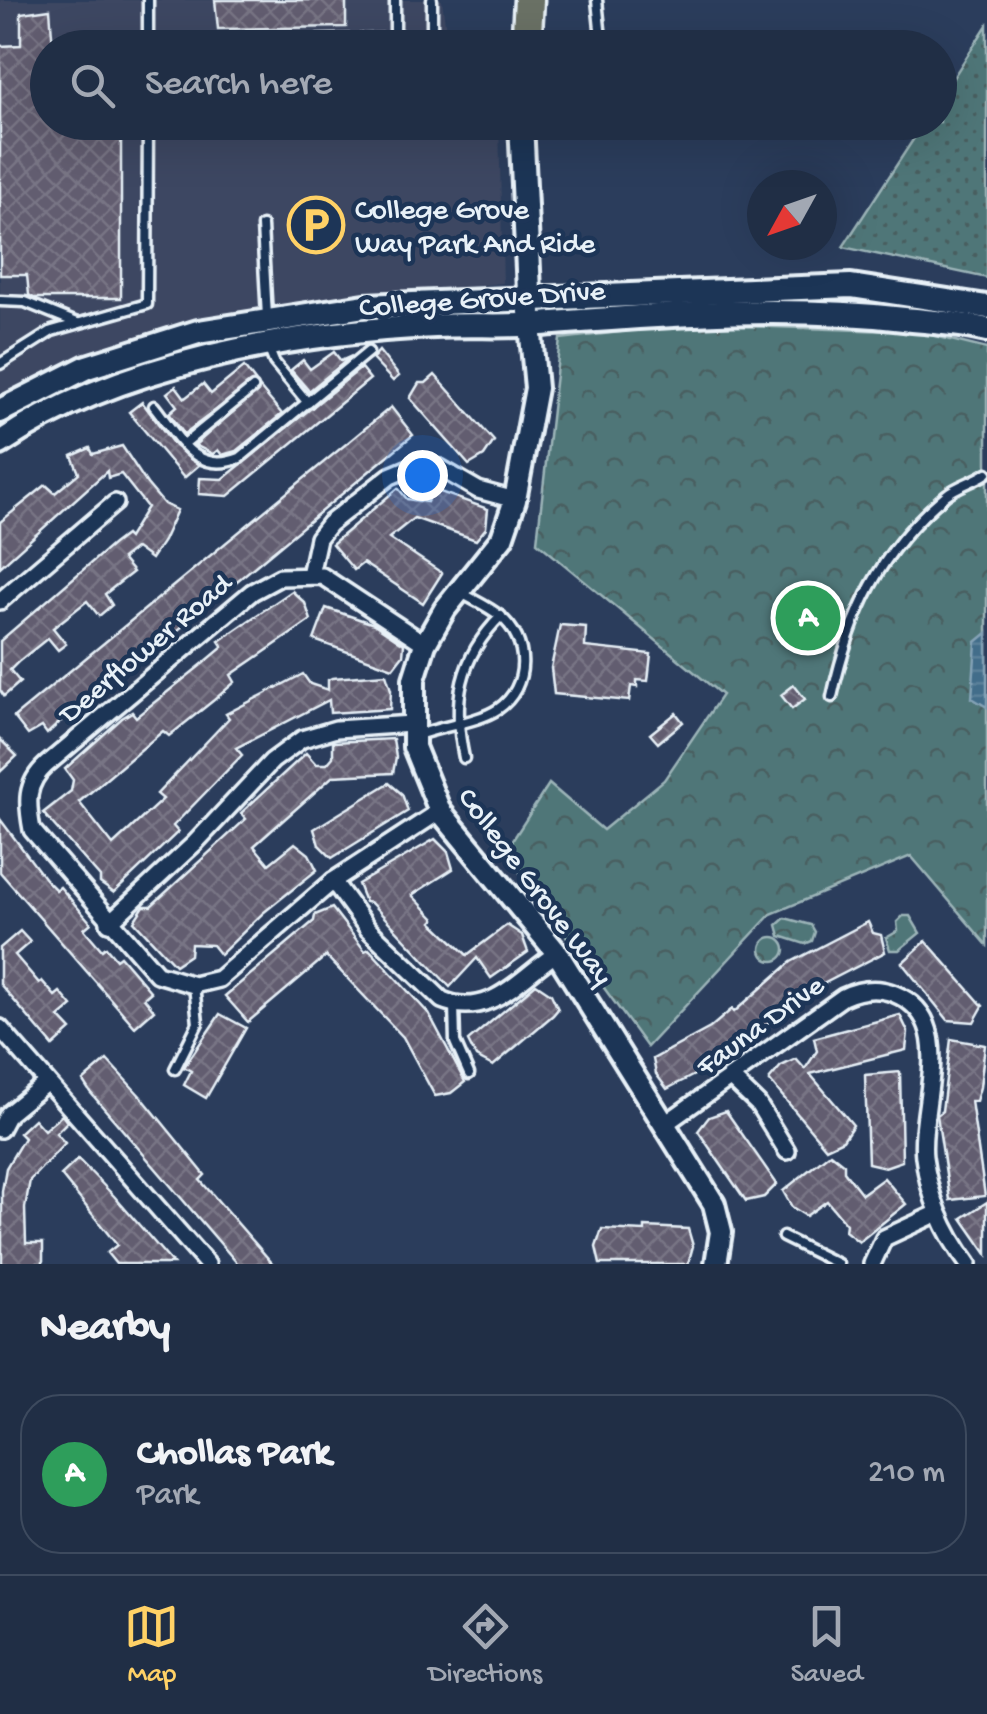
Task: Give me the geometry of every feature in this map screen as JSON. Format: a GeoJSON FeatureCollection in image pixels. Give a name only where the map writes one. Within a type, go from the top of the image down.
{"type":"FeatureCollection","features":[{"type":"Feature","properties":{"kind":"highway"},"geometry":{"type":"LineString","coordinates":[[512,0],[513,30]]}},
{"type":"Feature","properties":{"kind":"highway"},"geometry":{"type":"LineString","coordinates":[[527,30],[529,0]]}},
{"type":"Feature","properties":{"kind":"main road","name":"College Grove Way"},"geometry":{"type":"LineString","coordinates":[[520,140],[530,325]]}},
{"type":"Feature","properties":{"kind":"main road","name":"College Grove Drive"},"geometry":{"type":"LineString","coordinates":[[0,411],[86,366],[198,332],[365,306],[851,286],[987,307]]}},
{"type":"Feature","properties":{"kind":"main road"},"geometry":{"type":"LineString","coordinates":[[268,347],[286,329],[337,320],[365,306]]}},
{"type":"Feature","properties":{"kind":"main road","name":"College Grove Drive"},"geometry":{"type":"LineString","coordinates":[[0,443],[56,408],[120,383],[268,347],[433,326],[530,325],[746,309],[806,309],[987,330]]}},
{"type":"Feature","properties":{"kind":"main road"},"geometry":{"type":"LineString","coordinates":[[181,367],[198,350],[253,335],[267,320]]}},
{"type":"Feature","properties":{"kind":"street","name":"College Grove Way"},"geometry":{"type":"LineString","coordinates":[[530,325],[536,388],[515,500],[502,538],[425,644],[414,679],[412,731],[421,770],[440,811],[557,952],[714,1204],[720,1232],[716,1264]]}},
{"type":"Feature","properties":{"kind":"street"},"geometry":{"type":"LineString","coordinates":[[425,644],[322,576],[310,575],[318,538],[329,524],[390,476],[414,466],[440,468],[478,490],[515,500]]}},
{"type":"Feature","properties":{"kind":"street"},"geometry":{"type":"LineString","coordinates":[[0,601],[115,503]]}},
{"type":"Feature","properties":{"kind":"street","name":"Deerflower Road"},"geometry":{"type":"LineString","coordinates":[[109,923],[32,830],[27,804],[31,781],[252,592],[280,578],[310,575]]}},
{"type":"Feature","properties":{"kind":"street"},"geometry":{"type":"LineString","coordinates":[[412,731],[336,729],[302,739],[272,761],[195,844],[109,923],[157,974],[194,985],[219,980],[333,881],[440,811]]}},
{"type":"Feature","properties":{"kind":"street"},"geometry":{"type":"LineString","coordinates":[[333,881],[368,929],[442,1000],[454,1004],[478,1006],[494,1000],[557,952]]}},
{"type":"Feature","properties":{"kind":"street","name":"Fauna Drive"},"geometry":{"type":"LineString","coordinates":[[664,1124],[843,997],[873,990],[903,998],[918,1011],[932,1038],[923,1140],[938,1213],[968,1264]]}},
{"type":"Feature","properties":{"kind":"street"},"geometry":{"type":"LineString","coordinates":[[0,1028],[207,1264]]}},
{"type":"Feature","properties":{"kind":"street"},"geometry":{"type":"LineString","coordinates":[[732,1079],[758,1104],[787,1151]]}},
{"type":"Feature","properties":{"kind":"street"},"geometry":{"type":"LineString","coordinates":[[0,1129],[8,1114],[46,1082]]}},
{"type":"Feature","properties":{"kind":"street"},"geometry":{"type":"LineString","coordinates":[[872,1264],[884,1238],[938,1213]]}},
{"type":"Feature","properties":{"kind":"lane"},"geometry":{"type":"LineString","coordinates":[[148,0],[148,30]]}},
{"type":"Feature","properties":{"kind":"lane"},"geometry":{"type":"LineString","coordinates":[[395,0],[396,30]]}},
{"type":"Feature","properties":{"kind":"lane"},"geometry":{"type":"LineString","coordinates":[[432,0],[432,30]]}},
{"type":"Feature","properties":{"kind":"lane"},"geometry":{"type":"LineString","coordinates":[[596,0],[600,30]]}},
{"type":"Feature","properties":{"kind":"lane"},"geometry":{"type":"LineString","coordinates":[[0,364],[40,337],[147,304],[148,140]]}},
{"type":"Feature","properties":{"kind":"lane"},"geometry":{"type":"LineString","coordinates":[[262,226],[267,320]]}},
{"type":"Feature","properties":{"kind":"lane"},"geometry":{"type":"LineString","coordinates":[[0,301],[25,302],[77,323]]}},
{"type":"Feature","properties":{"kind":"lane"},"geometry":{"type":"LineString","coordinates":[[268,347],[274,362],[308,403]]}},
{"type":"Feature","properties":{"kind":"lane"},"geometry":{"type":"LineString","coordinates":[[154,406],[200,460],[222,465],[240,458],[368,352]]}},
{"type":"Feature","properties":{"kind":"lane"},"geometry":{"type":"LineString","coordinates":[[184,444],[253,388]]}},
{"type":"Feature","properties":{"kind":"lane"},"geometry":{"type":"LineString","coordinates":[[832,696],[846,635],[884,563],[913,525],[950,491],[987,473]]}},
{"type":"Feature","properties":{"kind":"lane"},"geometry":{"type":"LineString","coordinates":[[412,731],[482,718],[498,710],[520,682],[520,647],[501,616],[460,592]]}},
{"type":"Feature","properties":{"kind":"lane"},"geometry":{"type":"LineString","coordinates":[[464,758],[456,721],[458,686],[468,659],[501,616]]}},
{"type":"Feature","properties":{"kind":"lane"},"geometry":{"type":"LineString","coordinates":[[176,1069],[198,1023],[194,985]]}},
{"type":"Feature","properties":{"kind":"lane"},"geometry":{"type":"LineString","coordinates":[[454,1004],[455,1042],[469,1074]]}},
{"type":"Feature","properties":{"kind":"lane"},"geometry":{"type":"LineString","coordinates":[[783,1237],[838,1264]]}},
{"type":"Feature","properties":{"kind":"shaded area"},"geometry":{"type":"Polygon","coordinates":[[[0,0],[442,0],[446,30],[30,30],[30,140],[499,140],[503,283],[250,311],[32,378],[0,399],[0,0]]]}},
{"type":"Feature","properties":{"kind":"shaded area"},"geometry":{"type":"Polygon","coordinates":[[[987,633],[987,707],[972,698],[976,642],[987,633]]]}},
{"type":"Feature","properties":{"kind":"green space"},"geometry":{"type":"Polygon","coordinates":[[[987,25],[987,278],[843,247],[913,140],[957,140],[957,72],[987,25]]]}},
{"type":"Feature","properties":{"kind":"green space"},"geometry":{"type":"Polygon","coordinates":[[[689,324],[919,332],[987,349],[987,945],[911,856],[771,914],[647,1047],[505,852],[549,784],[603,830],[664,780],[722,695],[537,542],[560,339],[689,324]]]}},
{"type":"Feature","properties":{"kind":"green space"},"geometry":{"type":"Polygon","coordinates":[[[910,916],[920,933],[899,950],[890,950],[886,938],[898,931],[897,922],[910,916]]]}},
{"type":"Feature","properties":{"kind":"green space"},"geometry":{"type":"Polygon","coordinates":[[[785,918],[811,925],[815,932],[812,941],[805,944],[780,936],[777,925],[785,918]]]}},
{"type":"Feature","properties":{"kind":"green space"},"geometry":{"type":"Polygon","coordinates":[[[773,937],[785,949],[773,961],[761,949],[773,937]]]}},
{"type":"Feature","properties":{"kind":"building"},"geometry":{"type":"Polygon","coordinates":[[[215,0],[346,0],[346,27],[218,29],[215,0]]]}},
{"type":"Feature","properties":{"kind":"building"},"geometry":{"type":"Polygon","coordinates":[[[50,9],[52,30],[30,30],[30,140],[121,140],[121,298],[34,298],[29,295],[27,275],[0,275],[0,46],[21,45],[21,13],[50,9]]]}},
{"type":"Feature","properties":{"kind":"building"},"geometry":{"type":"Polygon","coordinates":[[[379,351],[399,376],[393,381],[372,359],[379,351]]]}},
{"type":"Feature","properties":{"kind":"building"},"geometry":{"type":"Polygon","coordinates":[[[334,352],[341,361],[352,356],[309,391],[291,370],[303,360],[310,369],[334,352]]]}},
{"type":"Feature","properties":{"kind":"building"},"geometry":{"type":"Polygon","coordinates":[[[244,367],[255,381],[184,434],[169,413],[177,406],[167,393],[176,386],[185,398],[203,384],[211,394],[244,367]]]}},
{"type":"Feature","properties":{"kind":"building"},"geometry":{"type":"Polygon","coordinates":[[[361,368],[370,379],[228,496],[199,494],[200,478],[223,479],[361,368]]]}},
{"type":"Feature","properties":{"kind":"building"},"geometry":{"type":"Polygon","coordinates":[[[435,375],[494,441],[484,456],[469,465],[410,398],[419,383],[426,383],[435,375]]]}},
{"type":"Feature","properties":{"kind":"building"},"geometry":{"type":"Polygon","coordinates":[[[260,388],[282,414],[236,451],[222,455],[218,450],[213,454],[195,445],[260,388]]]}},
{"type":"Feature","properties":{"kind":"building"},"geometry":{"type":"Polygon","coordinates":[[[142,402],[175,446],[199,465],[184,478],[129,412],[142,402]]]}},
{"type":"Feature","properties":{"kind":"building"},"geometry":{"type":"Polygon","coordinates":[[[391,407],[413,435],[142,660],[140,657],[108,686],[104,682],[47,734],[42,727],[28,735],[14,717],[391,407]]]}},
{"type":"Feature","properties":{"kind":"building"},"geometry":{"type":"Polygon","coordinates":[[[122,446],[164,504],[177,510],[163,541],[151,559],[136,548],[122,559],[133,572],[105,594],[112,605],[99,616],[87,601],[53,628],[66,644],[58,650],[48,638],[18,662],[10,670],[20,682],[4,696],[0,690],[0,641],[113,544],[125,535],[128,538],[147,507],[121,474],[108,478],[107,471],[0,567],[0,522],[46,485],[55,493],[79,473],[72,456],[90,448],[93,454],[122,446]]]}},
{"type":"Feature","properties":{"kind":"building"},"geometry":{"type":"Polygon","coordinates":[[[398,488],[407,499],[427,502],[432,489],[488,509],[486,528],[476,540],[414,518],[389,538],[442,573],[423,603],[363,563],[354,570],[332,544],[398,488]]]}},
{"type":"Feature","properties":{"kind":"building"},"geometry":{"type":"Polygon","coordinates":[[[292,591],[305,603],[311,620],[231,675],[235,682],[214,700],[169,736],[163,731],[79,802],[113,845],[163,799],[157,794],[229,718],[226,714],[303,674],[310,684],[328,690],[328,680],[332,678],[386,674],[391,690],[390,709],[330,713],[329,700],[236,748],[242,755],[173,826],[178,832],[114,893],[100,883],[100,877],[43,813],[71,791],[73,780],[65,769],[122,718],[132,712],[136,717],[205,662],[223,647],[219,641],[292,591]]]}},
{"type":"Feature","properties":{"kind":"building"},"geometry":{"type":"Polygon","coordinates":[[[326,608],[374,624],[404,644],[403,655],[393,668],[314,640],[326,608]]]}},
{"type":"Feature","properties":{"kind":"building"},"geometry":{"type":"Polygon","coordinates":[[[560,625],[586,627],[585,647],[651,654],[648,681],[637,680],[637,687],[631,686],[629,701],[554,694],[551,668],[560,625]]]}},
{"type":"Feature","properties":{"kind":"building"},"geometry":{"type":"Polygon","coordinates":[[[794,685],[805,699],[792,709],[781,695],[794,685]]]}},
{"type":"Feature","properties":{"kind":"building"},"geometry":{"type":"Polygon","coordinates":[[[676,713],[683,722],[658,743],[650,734],[676,713]]]}},
{"type":"Feature","properties":{"kind":"building"},"geometry":{"type":"Polygon","coordinates":[[[0,739],[17,756],[0,772],[0,739]]]}},
{"type":"Feature","properties":{"kind":"building"},"geometry":{"type":"Polygon","coordinates":[[[393,739],[393,773],[333,776],[254,846],[269,864],[295,843],[309,854],[317,870],[263,913],[220,955],[212,945],[191,944],[190,955],[175,965],[134,921],[144,906],[151,906],[246,819],[241,813],[306,753],[316,764],[327,764],[333,757],[333,742],[393,739]]]}},
{"type":"Feature","properties":{"kind":"building"},"geometry":{"type":"Polygon","coordinates":[[[389,783],[402,794],[408,811],[332,858],[319,845],[314,829],[389,783]]]}},
{"type":"Feature","properties":{"kind":"building"},"geometry":{"type":"Polygon","coordinates":[[[0,819],[45,879],[56,890],[60,887],[91,923],[84,929],[102,950],[106,947],[116,959],[120,956],[151,992],[144,998],[154,1010],[135,1027],[0,872],[0,819]]]}},
{"type":"Feature","properties":{"kind":"building"},"geometry":{"type":"Polygon","coordinates":[[[435,839],[448,852],[453,869],[412,895],[435,919],[432,922],[467,955],[507,925],[522,935],[528,952],[491,978],[477,958],[450,987],[371,903],[365,902],[358,884],[435,839]]]}},
{"type":"Feature","properties":{"kind":"building"},"geometry":{"type":"Polygon","coordinates":[[[332,908],[365,951],[369,949],[429,1014],[465,1082],[451,1093],[435,1096],[403,1037],[326,956],[248,1022],[225,996],[314,921],[315,915],[332,908]]]}},
{"type":"Feature","properties":{"kind":"building"},"geometry":{"type":"Polygon","coordinates":[[[868,922],[873,933],[881,935],[885,952],[798,997],[727,1058],[667,1089],[656,1074],[653,1059],[710,1028],[732,1009],[734,1012],[791,962],[868,922]]]}},
{"type":"Feature","properties":{"kind":"building"},"geometry":{"type":"Polygon","coordinates":[[[20,931],[30,942],[15,955],[39,983],[42,981],[55,996],[60,992],[72,1006],[59,1017],[71,1030],[53,1046],[0,984],[0,948],[20,931]]]}},
{"type":"Feature","properties":{"kind":"building"},"geometry":{"type":"Polygon","coordinates":[[[926,941],[983,1006],[974,1022],[948,1020],[902,963],[926,941]]]}},
{"type":"Feature","properties":{"kind":"building"},"geometry":{"type":"Polygon","coordinates":[[[536,984],[551,994],[558,1009],[493,1066],[476,1057],[468,1041],[536,984]]]}},
{"type":"Feature","properties":{"kind":"building"},"geometry":{"type":"Polygon","coordinates":[[[220,1014],[246,1028],[206,1098],[184,1085],[191,1071],[184,1067],[220,1014]]]}},
{"type":"Feature","properties":{"kind":"building"},"geometry":{"type":"Polygon","coordinates":[[[900,1015],[908,1032],[906,1050],[810,1074],[853,1125],[843,1140],[826,1148],[769,1080],[781,1066],[796,1059],[805,1069],[817,1051],[814,1038],[900,1015]]]}},
{"type":"Feature","properties":{"kind":"building"},"geometry":{"type":"Polygon","coordinates":[[[951,1039],[985,1045],[980,1087],[976,1101],[971,1101],[985,1196],[950,1200],[937,1115],[942,1111],[951,1039]]]}},
{"type":"Feature","properties":{"kind":"building"},"geometry":{"type":"Polygon","coordinates":[[[107,1060],[205,1175],[200,1180],[273,1264],[238,1264],[90,1092],[83,1081],[107,1060]]]}},
{"type":"Feature","properties":{"kind":"building"},"geometry":{"type":"Polygon","coordinates":[[[900,1072],[902,1161],[885,1167],[868,1163],[865,1075],[900,1072]]]}},
{"type":"Feature","properties":{"kind":"building"},"geometry":{"type":"Polygon","coordinates":[[[726,1111],[777,1184],[764,1197],[746,1201],[698,1131],[709,1117],[726,1111]]]}},
{"type":"Feature","properties":{"kind":"building"},"geometry":{"type":"Polygon","coordinates":[[[62,1115],[67,1122],[56,1133],[65,1143],[30,1180],[25,1208],[26,1243],[43,1243],[43,1264],[2,1264],[2,1191],[6,1168],[24,1138],[19,1133],[34,1119],[44,1130],[62,1115]]]}},
{"type":"Feature","properties":{"kind":"building"},"geometry":{"type":"Polygon","coordinates":[[[830,1153],[844,1164],[844,1171],[862,1194],[884,1178],[906,1204],[859,1242],[845,1231],[846,1224],[827,1201],[806,1216],[792,1207],[783,1191],[830,1153]]]}},
{"type":"Feature","properties":{"kind":"building"},"geometry":{"type":"Polygon","coordinates":[[[78,1159],[173,1264],[116,1264],[107,1253],[117,1245],[61,1175],[78,1159]]]}},
{"type":"Feature","properties":{"kind":"building"},"geometry":{"type":"Polygon","coordinates":[[[987,1202],[987,1254],[962,1218],[987,1202]]]}},
{"type":"Feature","properties":{"kind":"building"},"geometry":{"type":"Polygon","coordinates":[[[645,1227],[688,1229],[693,1246],[688,1264],[600,1264],[596,1247],[602,1229],[645,1231],[645,1227]]]}},
{"type":"Feature","properties":{"kind":"place","name":"College Grove Way Park And Ride"},"geometry":{"type":"Point","coordinates":[316,225]}},
{"type":"Feature","properties":{"kind":"place","name":"Chollas Park"},"geometry":{"type":"Point","coordinates":[808,618]}}]}
